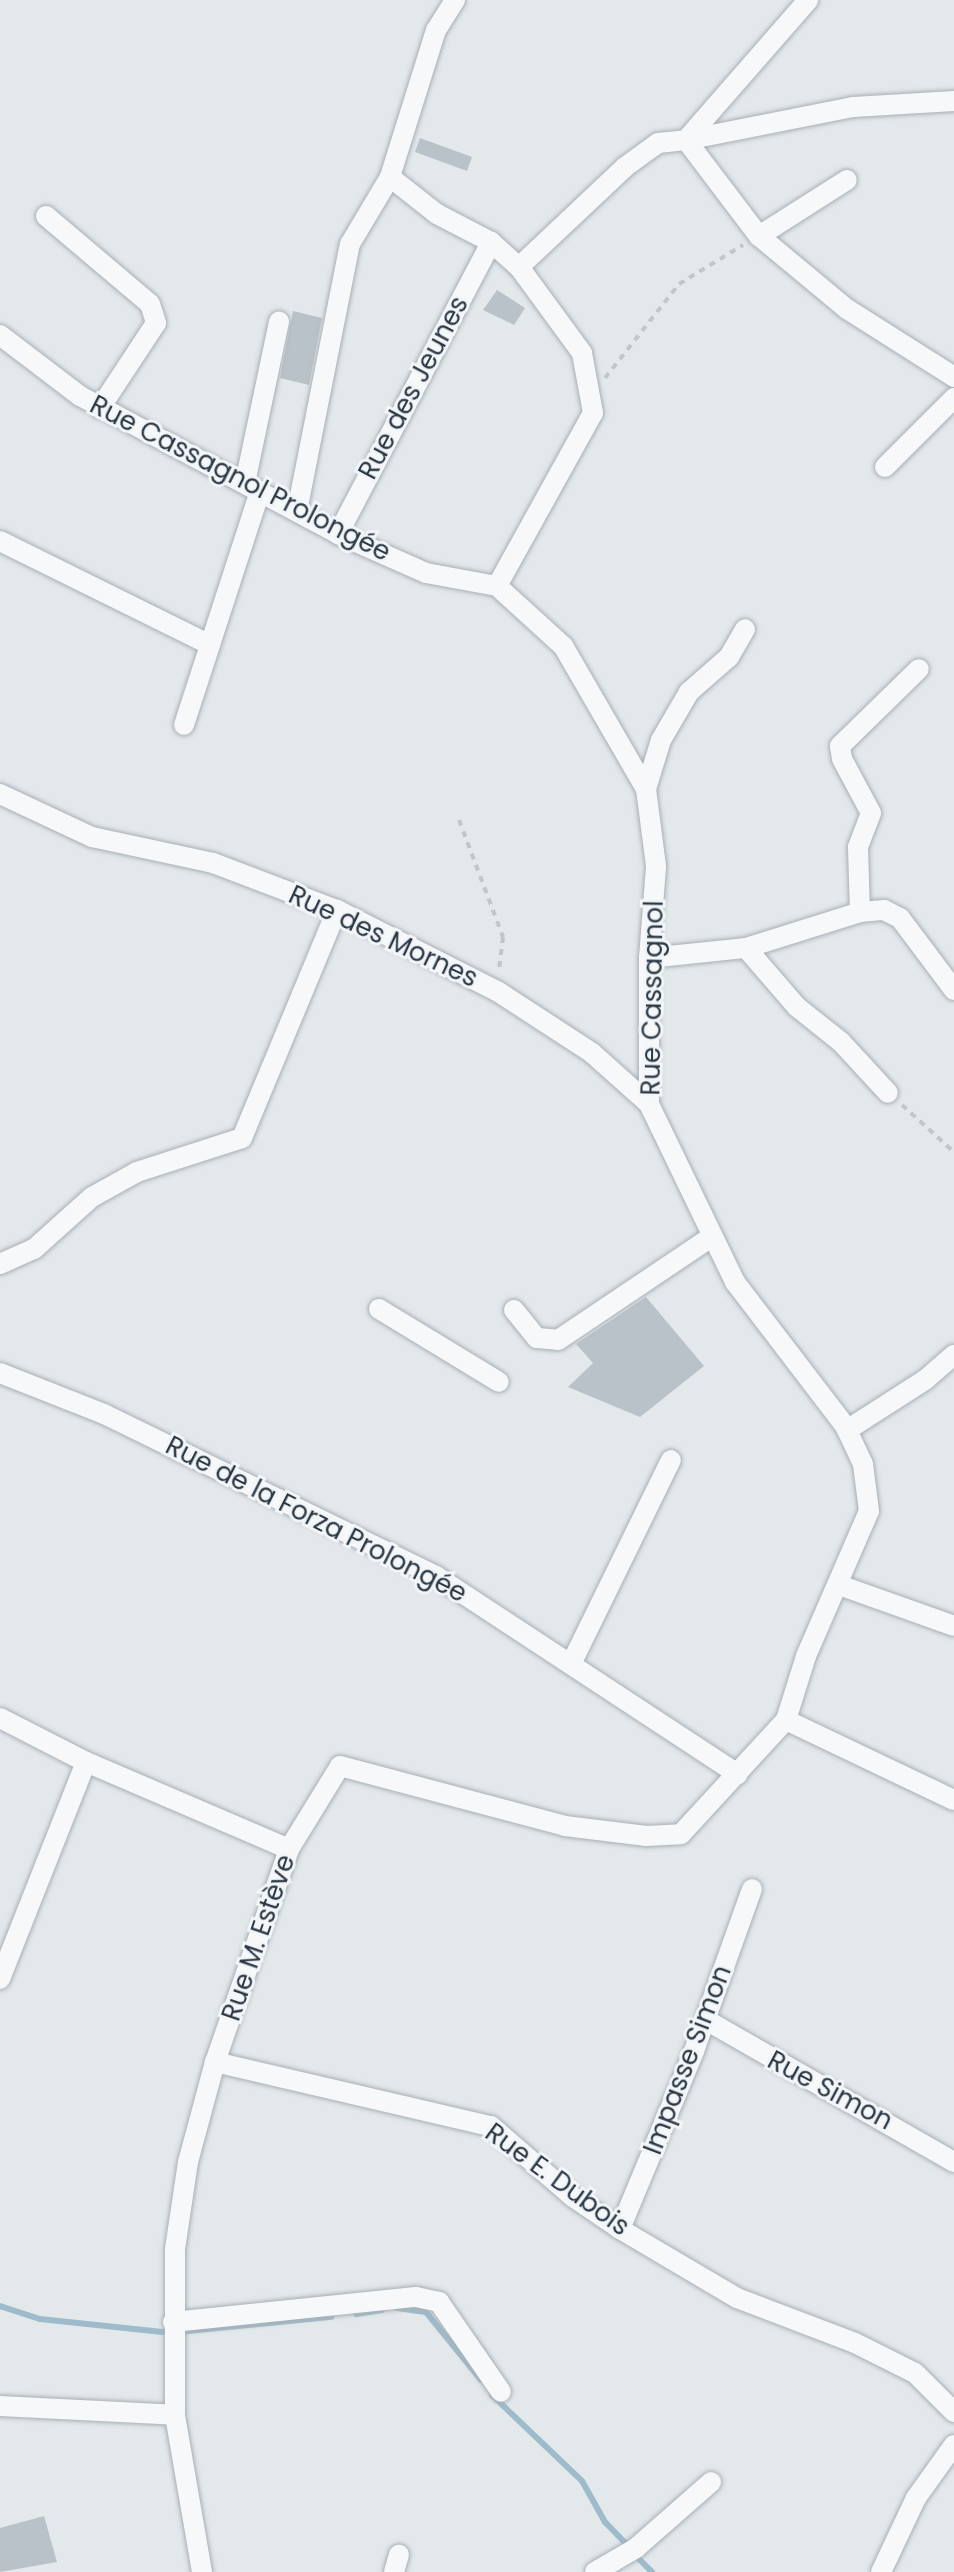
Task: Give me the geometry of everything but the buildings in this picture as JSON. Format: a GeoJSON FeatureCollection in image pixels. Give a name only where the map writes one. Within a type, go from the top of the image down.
{"type":"FeatureCollection","features":[{"type":"Feature","properties":{"kind":"street"},"geometry":{"type":"LineString","coordinates":[[297,511],[350,244],[390,177],[436,30],[455,0]]}},
{"type":"Feature","properties":{"kind":"street"},"geometry":{"type":"LineString","coordinates":[[686,140],[808,0]]}},
{"type":"Feature","properties":{"kind":"street"},"geometry":{"type":"LineString","coordinates":[[519,267],[625,167],[658,143],[853,107],[954,101]]}},
{"type":"Feature","properties":{"kind":"street"},"geometry":{"type":"LineString","coordinates":[[686,140],[759,236],[847,309],[954,377]]}},
{"type":"Feature","properties":{"kind":"street"},"geometry":{"type":"LineString","coordinates":[[390,177],[437,214],[491,242],[519,267],[582,353],[593,413],[497,586]]}},
{"type":"Feature","properties":{"kind":"street"},"geometry":{"type":"LineString","coordinates":[[759,236],[847,180]]}},
{"type":"Feature","properties":{"kind":"street"},"geometry":{"type":"LineString","coordinates":[[46,216],[150,304],[156,323],[100,408]]}},
{"type":"Feature","properties":{"kind":"street","name":"Rue des Jeunes"},"geometry":{"type":"LineString","coordinates":[[338,534],[491,242]]}},
{"type":"Feature","properties":{"kind":"street"},"geometry":{"type":"LineString","coordinates":[[184,725],[210,645],[252,487],[279,322]]}},
{"type":"Feature","properties":{"kind":"street","name":"Rue Cassagnol Prolongée"},"geometry":{"type":"LineString","coordinates":[[0,335],[100,408],[338,534],[426,573],[497,586]]}},
{"type":"Feature","properties":{"kind":"street"},"geometry":{"type":"LineString","coordinates":[[885,467],[954,398]]}},
{"type":"Feature","properties":{"kind":"street"},"geometry":{"type":"LineString","coordinates":[[0,541],[210,645]]}},
{"type":"Feature","properties":{"kind":"street","name":"Rue Cassagnol"},"geometry":{"type":"LineString","coordinates":[[497,586],[563,646],[646,789],[656,866],[649,958],[649,1104],[710,1238],[735,1282],[847,1430],[863,1464],[869,1511],[806,1656],[786,1720]]}},
{"type":"Feature","properties":{"kind":"street"},"geometry":{"type":"LineString","coordinates":[[646,789],[661,740],[689,692],[729,657],[745,629]]}},
{"type":"Feature","properties":{"kind":"street"},"geometry":{"type":"LineString","coordinates":[[860,912],[858,847],[871,813],[840,746],[919,669]]}},
{"type":"Feature","properties":{"kind":"street","name":"Rue des Mornes"},"geometry":{"type":"LineString","coordinates":[[0,794],[92,837],[213,863],[337,910],[497,991],[592,1053],[649,1104]]}},
{"type":"Feature","properties":{"kind":"street"},"geometry":{"type":"LineString","coordinates":[[0,1264],[34,1249],[92,1197],[137,1172],[242,1138],[337,910]]}},
{"type":"Feature","properties":{"kind":"street"},"geometry":{"type":"LineString","coordinates":[[649,958],[746,948],[860,912],[884,910],[900,918],[954,990]]}},
{"type":"Feature","properties":{"kind":"street"},"geometry":{"type":"LineString","coordinates":[[746,948],[797,1007],[841,1042],[888,1093]]}},
{"type":"Feature","properties":{"kind":"street"},"geometry":{"type":"LineString","coordinates":[[514,1310],[537,1338],[558,1340],[710,1238]]}},
{"type":"Feature","properties":{"kind":"street"},"geometry":{"type":"LineString","coordinates":[[379,1309],[499,1382]]}},
{"type":"Feature","properties":{"kind":"street"},"geometry":{"type":"LineString","coordinates":[[847,1430],[925,1380],[954,1355]]}},
{"type":"Feature","properties":{"kind":"street","name":"Rue de la Forza Prolongée"},"geometry":{"type":"LineString","coordinates":[[0,1373],[104,1414],[436,1576],[738,1774]]}},
{"type":"Feature","properties":{"kind":"street"},"geometry":{"type":"LineString","coordinates":[[571,1664],[671,1460]]}},
{"type":"Feature","properties":{"kind":"street"},"geometry":{"type":"LineString","coordinates":[[839,1585],[954,1626]]}},
{"type":"Feature","properties":{"kind":"street"},"geometry":{"type":"LineString","coordinates":[[0,1718],[86,1762],[289,1849]]}},
{"type":"Feature","properties":{"kind":"street"},"geometry":{"type":"LineString","coordinates":[[786,1720],[954,1800]]}},
{"type":"Feature","properties":{"kind":"street","name":"Rue M. Estève"},"geometry":{"type":"LineString","coordinates":[[202,2572],[175,2415],[175,2249],[188,2162],[215,2062],[289,1849],[340,1766],[565,1826],[646,1836],[681,1834],[786,1720]]}},
{"type":"Feature","properties":{"kind":"street"},"geometry":{"type":"LineString","coordinates":[[0,1979],[86,1762]]}},
{"type":"Feature","properties":{"kind":"street","name":"Impasse Simon"},"geometry":{"type":"LineString","coordinates":[[620,2229],[706,2020],[752,1889]]}},
{"type":"Feature","properties":{"kind":"street","name":"Rue Simon"},"geometry":{"type":"LineString","coordinates":[[706,2020],[777,2065],[954,2162]]}},
{"type":"Feature","properties":{"kind":"street","name":"Rue E. Dubois"},"geometry":{"type":"LineString","coordinates":[[215,2062],[491,2126],[573,2197],[620,2229],[737,2298],[855,2343],[915,2373],[954,2412]]}},
{"type":"Feature","properties":{"kind":"street"},"geometry":{"type":"LineString","coordinates":[[173,2322],[416,2297],[439,2302],[501,2392]]}},
{"type":"Feature","properties":{"kind":"street"},"geometry":{"type":"LineString","coordinates":[[0,2406],[175,2415]]}},
{"type":"Feature","properties":{"kind":"street"},"geometry":{"type":"LineString","coordinates":[[881,2572],[916,2498],[954,2445]]}},
{"type":"Feature","properties":{"kind":"street"},"geometry":{"type":"LineString","coordinates":[[595,2572],[636,2548],[711,2482]]}},
{"type":"Feature","properties":{"kind":"path"},"geometry":{"type":"LineString","coordinates":[[590,397],[679,284],[759,236]]}},
{"type":"Feature","properties":{"kind":"path"},"geometry":{"type":"LineString","coordinates":[[459,820],[503,937],[497,991]]}},
{"type":"Feature","properties":{"kind":"path"},"geometry":{"type":"LineString","coordinates":[[888,1093],[954,1152]]}},
{"type":"Feature","properties":{"kind":"waterway"},"geometry":{"type":"LineString","coordinates":[[0,2306],[40,2319],[162,2332]]}},
{"type":"Feature","properties":{"kind":"waterway"},"geometry":{"type":"LineString","coordinates":[[397,2308],[426,2312],[481,2380]]}},
{"type":"Feature","properties":{"kind":"waterway"},"geometry":{"type":"LineString","coordinates":[[356,2314],[382,2310]]}},
{"type":"Feature","properties":{"kind":"waterway"},"geometry":{"type":"LineString","coordinates":[[187,2331],[331,2317]]}},
{"type":"Feature","properties":{"kind":"waterway"},"geometry":{"type":"LineString","coordinates":[[492,2395],[582,2481],[605,2522],[628,2546]]}},
{"type":"Feature","properties":{"kind":"waterway"},"geometry":{"type":"LineString","coordinates":[[635,2555],[652,2572]]}}]}
